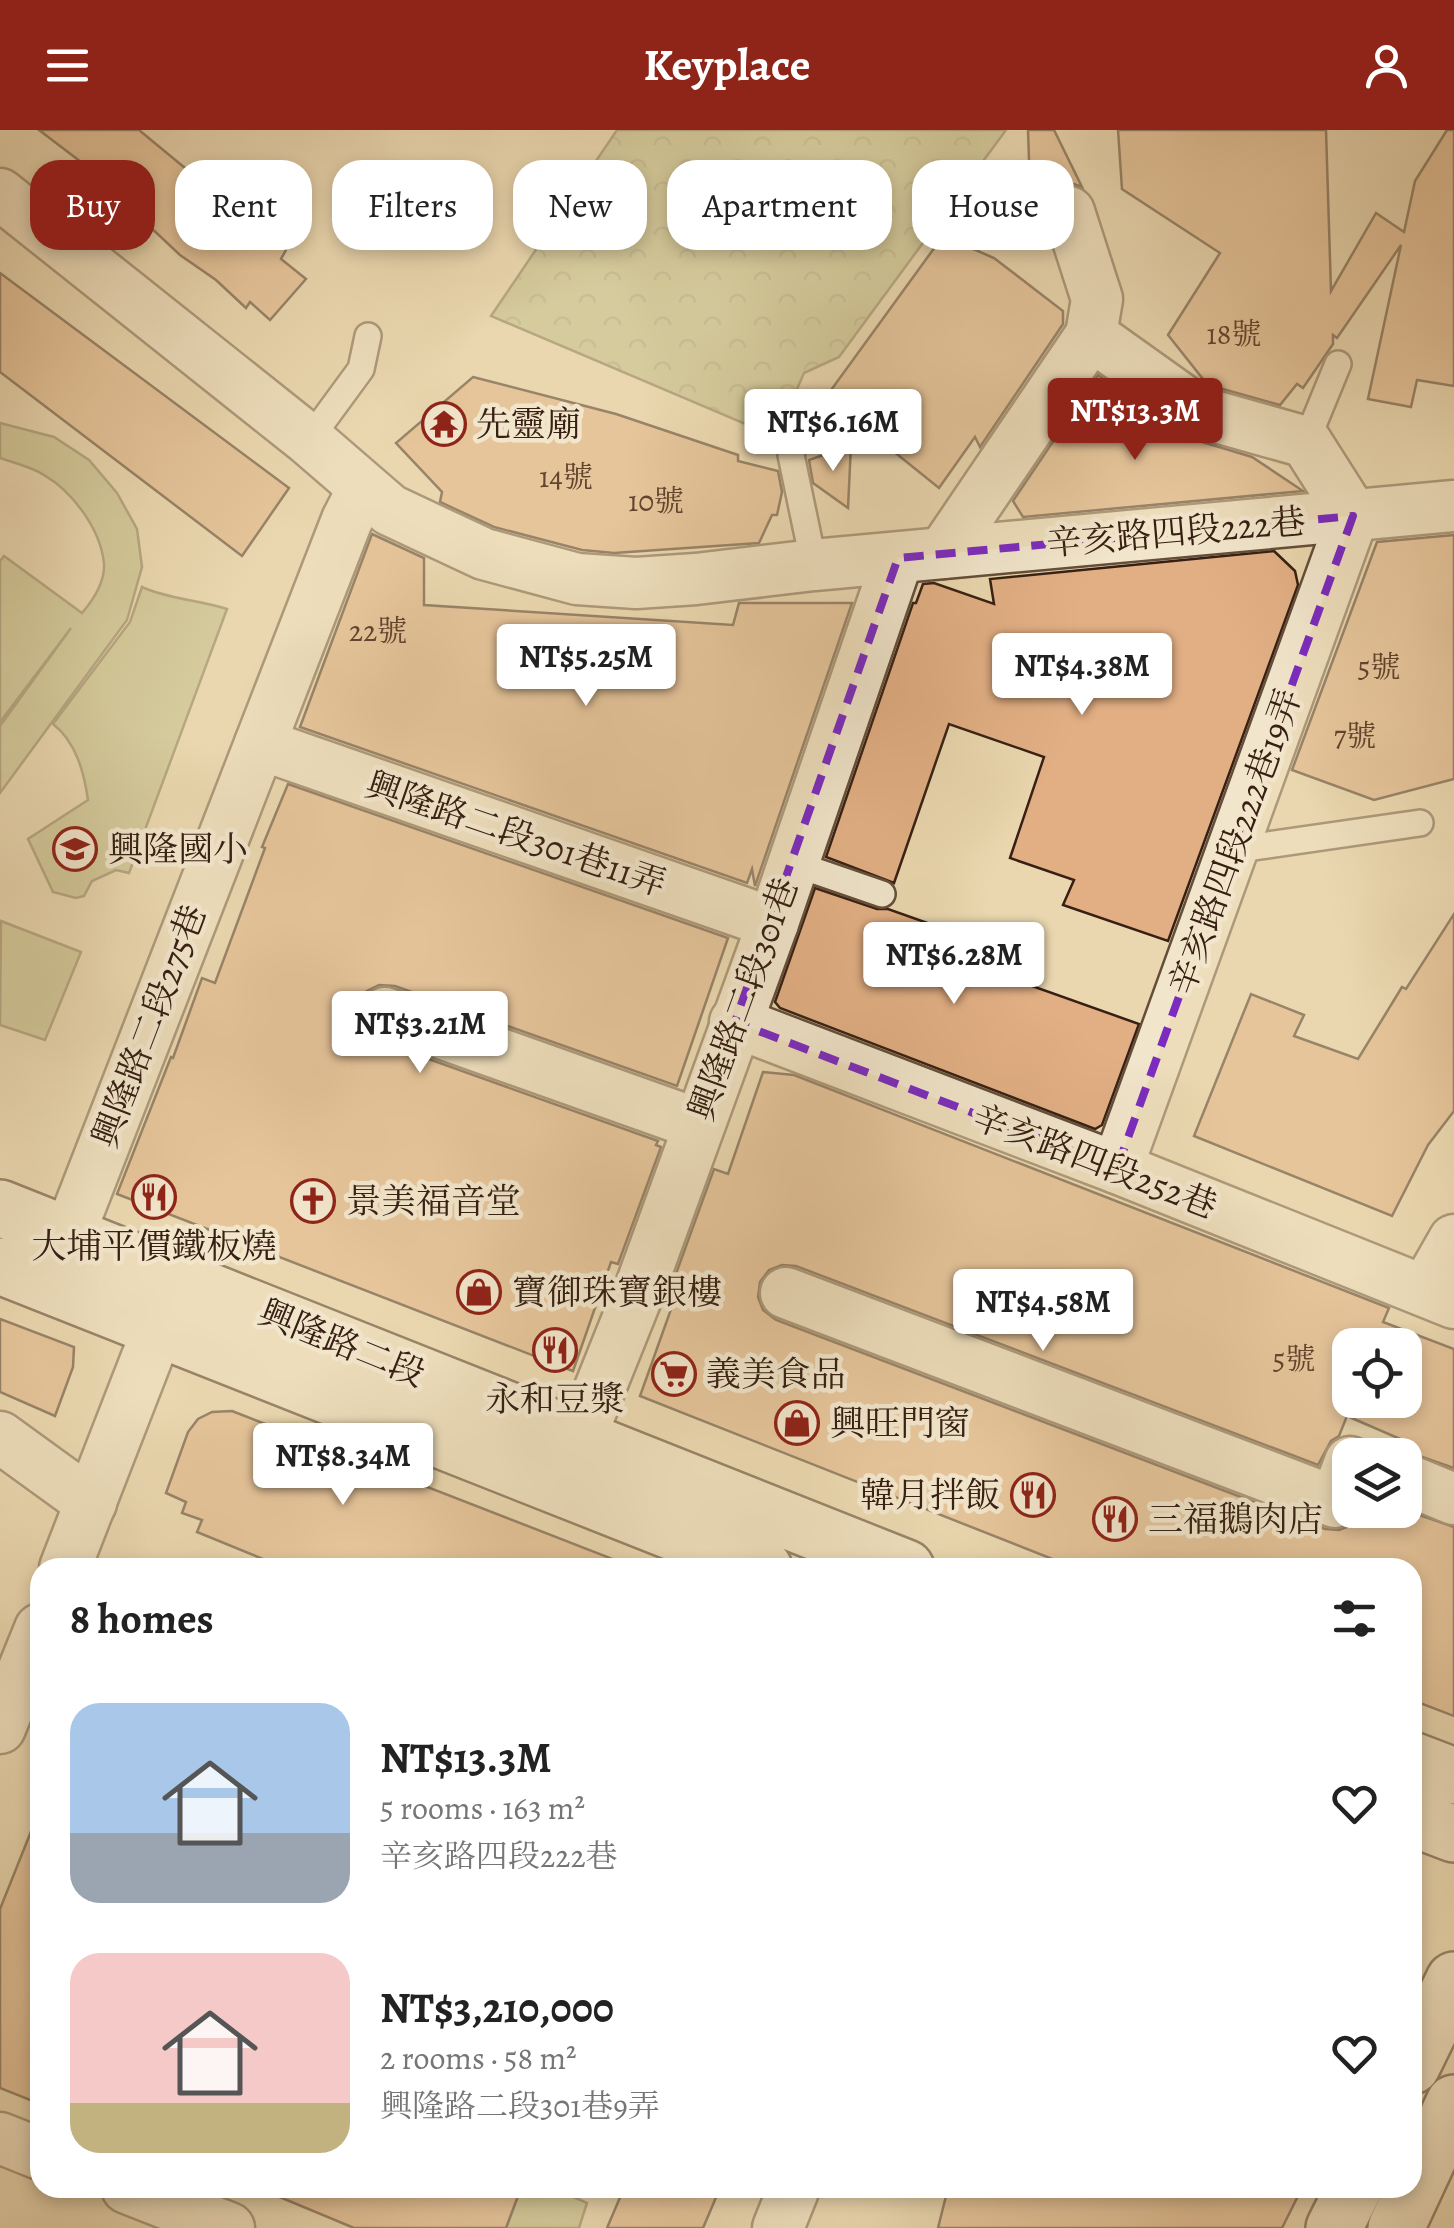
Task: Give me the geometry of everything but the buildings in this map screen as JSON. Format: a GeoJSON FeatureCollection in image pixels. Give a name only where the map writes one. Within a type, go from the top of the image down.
{"type":"FeatureCollection","features":[{"type":"Feature","properties":{"kind":"main road","name":"興隆路二段"},"geometry":{"type":"LineString","coordinates":[[0,1208],[881,1558]]}},
{"type":"Feature","properties":{"kind":"main road","name":"興隆路二段"},"geometry":{"type":"LineString","coordinates":[[24,1276],[739,1558]]}},
{"type":"Feature","properties":{"kind":"main road"},"geometry":{"type":"LineString","coordinates":[[1422,1764],[1454,1776]]}},
{"type":"Feature","properties":{"kind":"main road"},"geometry":{"type":"LineString","coordinates":[[1422,1822],[1454,1834]]}},
{"type":"Feature","properties":{"kind":"main road"},"geometry":{"type":"LineString","coordinates":[[1422,2046],[1454,1980]]}},
{"type":"Feature","properties":{"kind":"main road"},"geometry":{"type":"LineString","coordinates":[[1422,2172],[1454,2102]]}},
{"type":"Feature","properties":{"kind":"main road"},"geometry":{"type":"LineString","coordinates":[[1334,2228],[1349,2198]]}},
{"type":"Feature","properties":{"kind":"main road"},"geometry":{"type":"LineString","coordinates":[[1396,2228],[1410,2198]]}},
{"type":"Feature","properties":{"kind":"street","name":"辛亥路四段222巷"},"geometry":{"type":"LineString","coordinates":[[0,194],[309,440],[390,510],[484,554],[577,578],[636,583],[1454,506]]}},
{"type":"Feature","properties":{"kind":"street"},"geometry":{"type":"LineString","coordinates":[[1074,230],[1097,299],[1091,334],[1200,412],[1306,442],[1354,516]]}},
{"type":"Feature","properties":{"kind":"street","name":"興隆路二段301巷"},"geometry":{"type":"LineString","coordinates":[[580,1438],[641,1286],[792,863],[920,556],[1091,334]]}},
{"type":"Feature","properties":{"kind":"street","name":"興隆路二段275巷"},"geometry":{"type":"LineString","coordinates":[[24,1276],[68,1235],[347,520],[363,489]]}},
{"type":"Feature","properties":{"kind":"street","name":"辛亥路四段222巷19弄"},"geometry":{"type":"LineString","coordinates":[[1118,1168],[1354,516]]}},
{"type":"Feature","properties":{"kind":"street","name":"興隆路二段301巷11弄"},"geometry":{"type":"LineString","coordinates":[[260,744],[773,923]]}},
{"type":"Feature","properties":{"kind":"street"},"geometry":{"type":"LineString","coordinates":[[385,1013],[697,1124]]}},
{"type":"Feature","properties":{"kind":"street","name":"辛亥路四段252巷"},"geometry":{"type":"LineString","coordinates":[[735,1022],[1118,1168],[1439,1297]]}},
{"type":"Feature","properties":{"kind":"street"},"geometry":{"type":"LineString","coordinates":[[1439,1297],[1454,1240]]}},
{"type":"Feature","properties":{"kind":"street"},"geometry":{"type":"LineString","coordinates":[[69,1558],[178,1278]]}},
{"type":"Feature","properties":{"kind":"street"},"geometry":{"type":"LineString","coordinates":[[786,1293],[1332,1501]]}},
{"type":"Feature","properties":{"kind":"street"},"geometry":{"type":"LineString","coordinates":[[0,1437],[92,1503]]}},
{"type":"Feature","properties":{"kind":"street"},"geometry":{"type":"LineString","coordinates":[[1422,1487],[1454,1499]]}},
{"type":"Feature","properties":{"kind":"street"},"geometry":{"type":"LineString","coordinates":[[0,1728],[30,1654]]}},
{"type":"Feature","properties":{"kind":"street"},"geometry":{"type":"LineString","coordinates":[[0,2138],[30,2150]]}},
{"type":"Feature","properties":{"kind":"street"},"geometry":{"type":"LineString","coordinates":[[154,2198],[195,2213]]}},
{"type":"Feature","properties":{"kind":"street"},"geometry":{"type":"LineString","coordinates":[[778,2228],[790,2198]]}},
{"type":"Feature","properties":{"kind":"lane"},"geometry":{"type":"LineString","coordinates":[[309,440],[360,369],[368,336]]}},
{"type":"Feature","properties":{"kind":"lane"},"geometry":{"type":"LineString","coordinates":[[1306,442],[1338,364]]}},
{"type":"Feature","properties":{"kind":"lane"},"geometry":{"type":"LineString","coordinates":[[798,431],[791,456],[814,565]]}},
{"type":"Feature","properties":{"kind":"lane"},"geometry":{"type":"LineString","coordinates":[[1232,850],[1420,822]]}},
{"type":"Feature","properties":{"kind":"lane"},"geometry":{"type":"LineString","coordinates":[[792,863],[882,894]]}},
{"type":"Feature","properties":{"kind":"highlighted area"},"geometry":{"type":"Polygon","coordinates":[[[1353,516],[1117,1168],[735,1022],[898,558],[1353,516]]]}},
{"type":"Feature","properties":{"kind":"green space"},"geometry":{"type":"Polygon","coordinates":[[[617,130],[1006,130],[984,160],[912,160],[912,250],[918,250],[839,357],[804,373],[776,437],[491,316],[536,250],[647,250],[647,160],[597,160],[617,130]]]}},
{"type":"Feature","properties":{"kind":"green space"},"geometry":{"type":"Polygon","coordinates":[[[0,423],[54,437],[89,460],[117,493],[137,529],[142,567],[127,620],[0,793],[0,726],[71,628],[0,722],[0,561],[4,556],[82,613],[100,584],[104,564],[91,525],[65,491],[39,472],[0,458],[0,423]]]}},
{"type":"Feature","properties":{"kind":"green space"},"geometry":{"type":"Polygon","coordinates":[[[142,587],[227,609],[129,873],[116,870],[92,881],[84,896],[76,898],[53,892],[28,839],[88,800],[78,758],[53,724],[130,622],[142,587]]]}},
{"type":"Feature","properties":{"kind":"green space"},"geometry":{"type":"Polygon","coordinates":[[[1,921],[81,952],[45,1040],[0,1025],[1,921]]]}},
{"type":"Feature","properties":{"kind":"green space"},"geometry":{"type":"Polygon","coordinates":[[[517,2198],[576,2198],[587,2203],[579,2228],[506,2228],[517,2198]]]}},
{"type":"Feature","properties":{"kind":"place","name":"先靈廟"},"geometry":{"type":"Point","coordinates":[444,424]}},
{"type":"Feature","properties":{"kind":"place","name":"興隆國小"},"geometry":{"type":"Point","coordinates":[75,849]}},
{"type":"Feature","properties":{"kind":"place","name":"大埔平價鐵板燒"},"geometry":{"type":"Point","coordinates":[154,1197]}},
{"type":"Feature","properties":{"kind":"place","name":"景美福音堂"},"geometry":{"type":"Point","coordinates":[313,1201]}},
{"type":"Feature","properties":{"kind":"place","name":"寶御珠寶銀樓"},"geometry":{"type":"Point","coordinates":[479,1292]}},
{"type":"Feature","properties":{"kind":"place","name":"永和豆漿"},"geometry":{"type":"Point","coordinates":[555,1350]}},
{"type":"Feature","properties":{"kind":"place","name":"義美食品"},"geometry":{"type":"Point","coordinates":[674,1374]}},
{"type":"Feature","properties":{"kind":"place","name":"興旺門窗"},"geometry":{"type":"Point","coordinates":[797,1423]}},
{"type":"Feature","properties":{"kind":"place","name":"韓月拌飯"},"geometry":{"type":"Point","coordinates":[1033,1495]}},
{"type":"Feature","properties":{"kind":"place","name":"三福鵝肉店"},"geometry":{"type":"Point","coordinates":[1115,1519]}}]}
